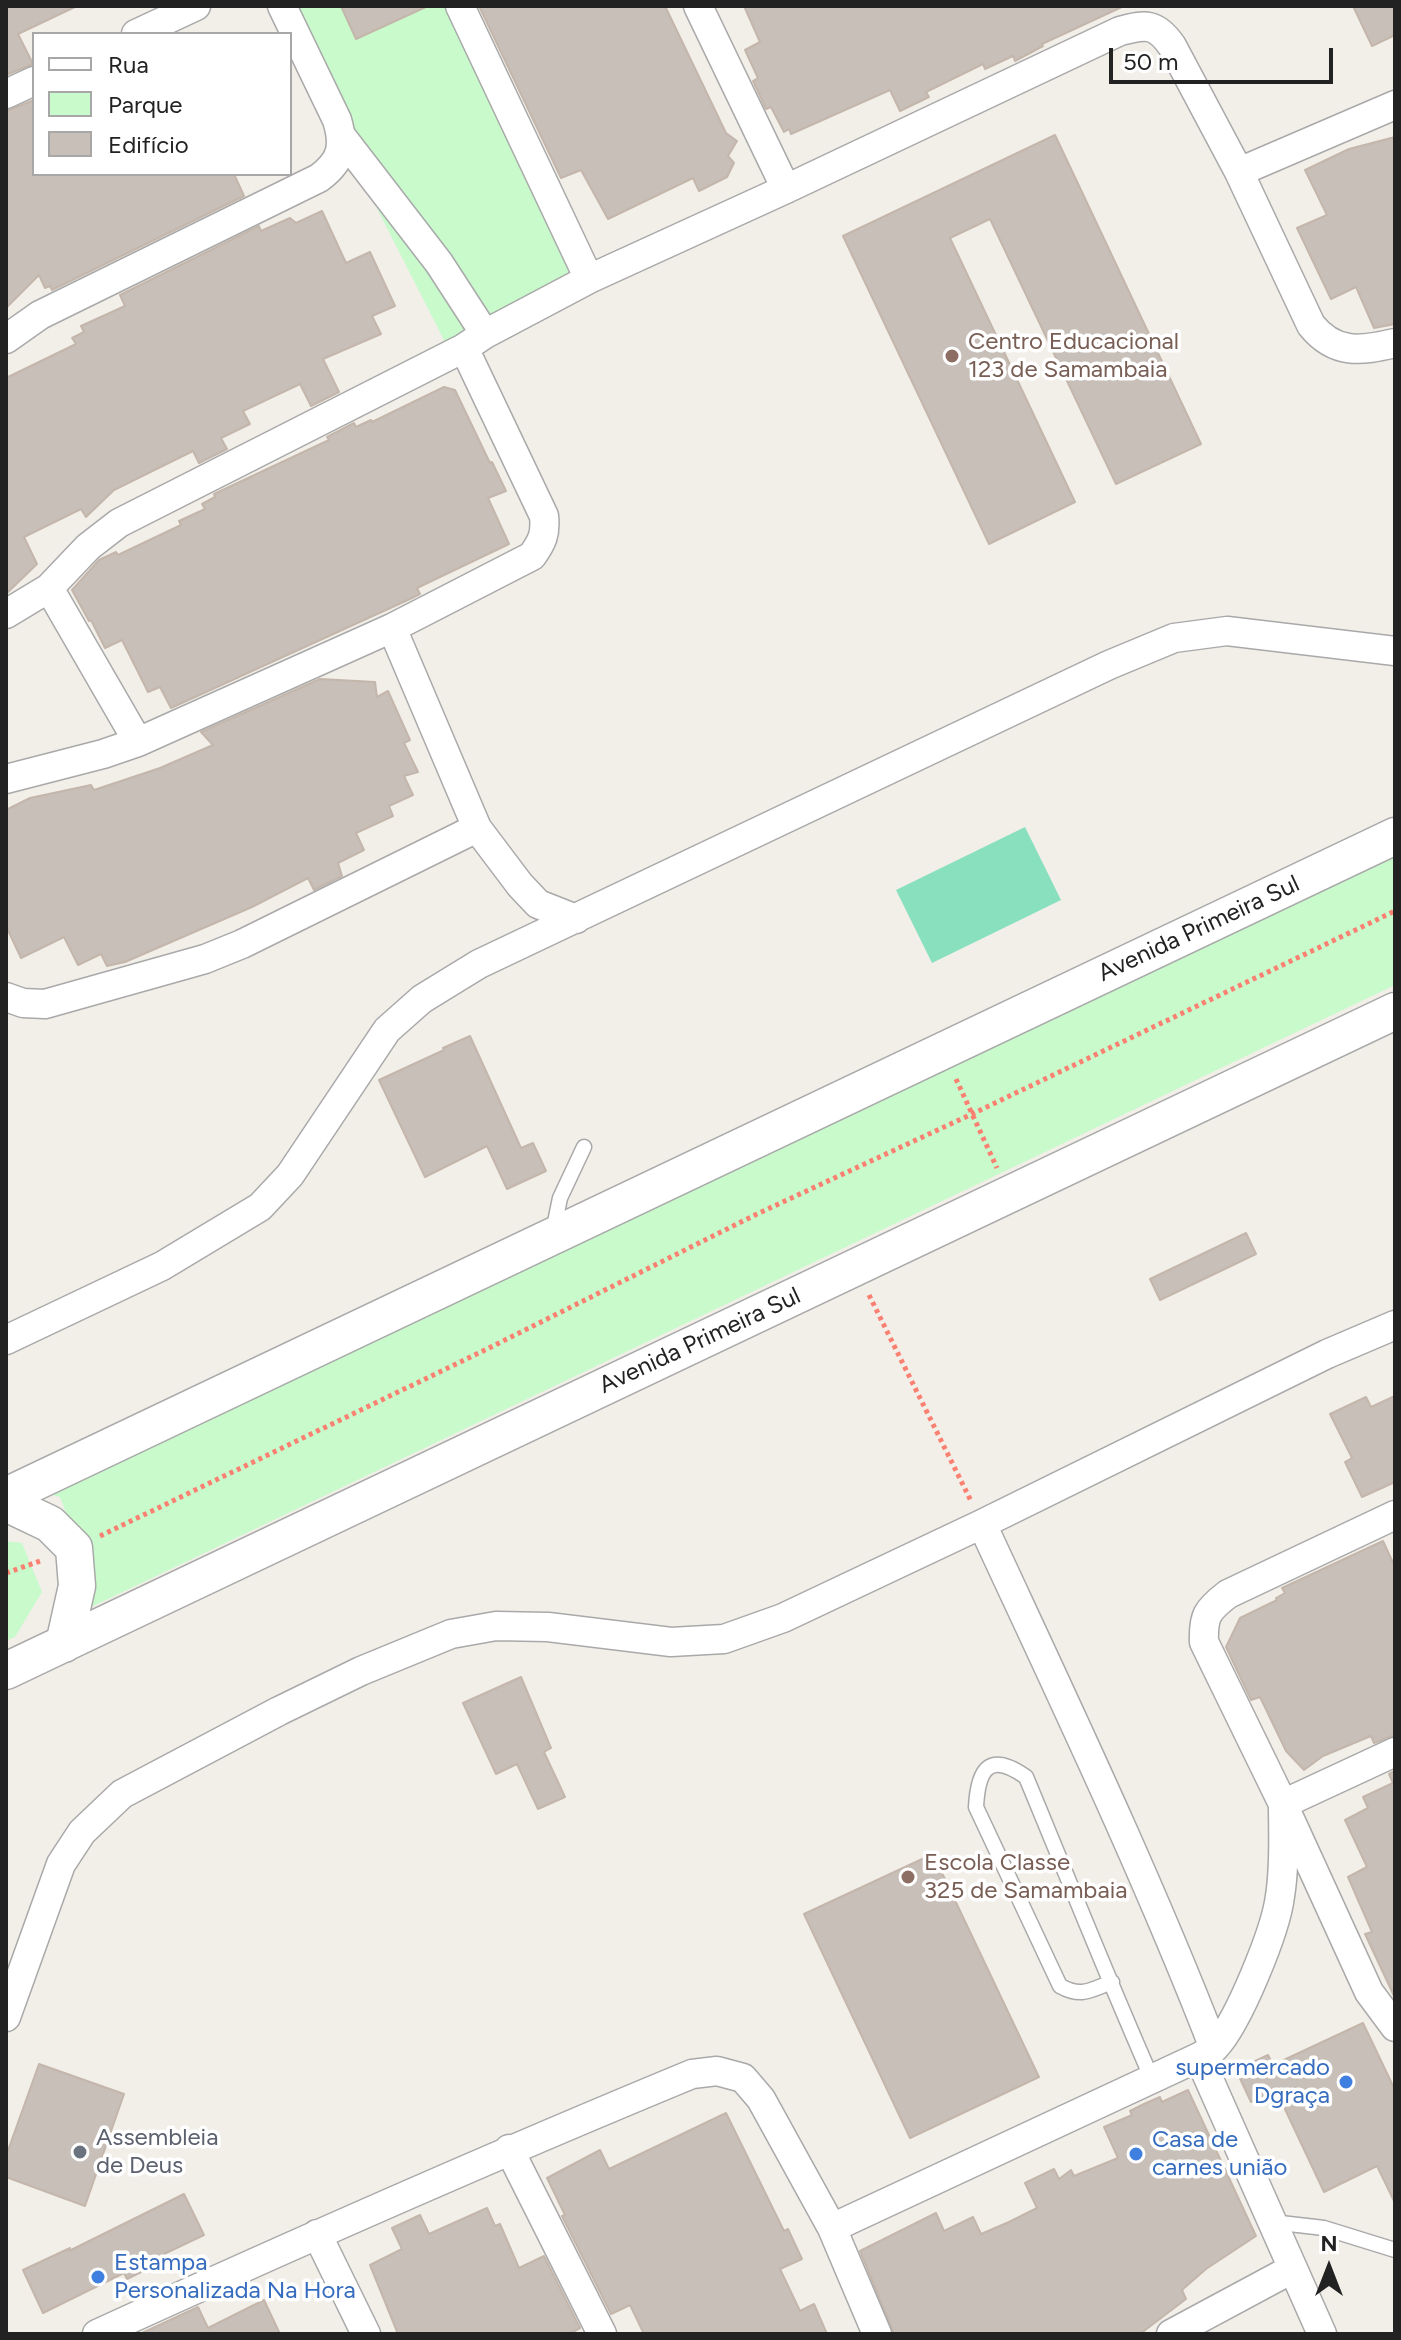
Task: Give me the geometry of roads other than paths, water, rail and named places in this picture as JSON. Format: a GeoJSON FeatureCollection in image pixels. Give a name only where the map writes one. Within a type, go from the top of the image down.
{"type":"FeatureCollection","features":[{"type":"Feature","properties":{"kind":"street"},"geometry":{"type":"LineString","coordinates":[[140,32],[196,6]]}},
{"type":"Feature","properties":{"kind":"street"},"geometry":{"type":"LineString","coordinates":[[6,779],[138,742],[392,628],[532,556],[541,544],[545,532],[544,516],[474,341],[439,263],[342,137],[337,120],[282,6]]}},
{"type":"Feature","properties":{"kind":"street"},"geometry":{"type":"LineString","coordinates":[[460,6],[589,279]]}},
{"type":"Feature","properties":{"kind":"street"},"geometry":{"type":"LineString","coordinates":[[698,6],[786,189]]}},
{"type":"Feature","properties":{"kind":"street"},"geometry":{"type":"LineString","coordinates":[[6,614],[49,588],[88,547],[119,523],[589,279],[1120,31],[1137,27],[1151,26],[1163,33],[1172,46],[1239,172],[1311,325],[1322,338],[1341,348],[1363,349],[1395,343]]}},
{"type":"Feature","properties":{"kind":"street"},"geometry":{"type":"LineString","coordinates":[[6,94],[32,82]]}},
{"type":"Feature","properties":{"kind":"street"},"geometry":{"type":"LineString","coordinates":[[1239,172],[1395,105]]}},
{"type":"Feature","properties":{"kind":"street"},"geometry":{"type":"LineString","coordinates":[[6,339],[40,315],[319,178],[331,169],[339,154],[342,137]]}},
{"type":"Feature","properties":{"kind":"street"},"geometry":{"type":"LineString","coordinates":[[49,588],[138,742]]}},
{"type":"Feature","properties":{"kind":"street"},"geometry":{"type":"LineString","coordinates":[[392,628],[477,828],[538,904],[576,919]]}},
{"type":"Feature","properties":{"kind":"street"},"geometry":{"type":"LineString","coordinates":[[6,1340],[162,1266],[260,1207],[290,1175],[387,1030],[422,999],[479,964],[1109,665],[1174,638],[1227,631],[1395,651]]}},
{"type":"Feature","properties":{"kind":"street"},"geometry":{"type":"LineString","coordinates":[[6,997],[23,1003],[45,1004],[205,959],[242,944],[477,828]]}},
{"type":"Feature","properties":{"kind":"street","name":"Avenida Primeira Sul"},"geometry":{"type":"LineString","coordinates":[[6,1496],[1395,836]]}},
{"type":"Feature","properties":{"kind":"street","name":"Avenida Primeira Sul"},"geometry":{"type":"LineString","coordinates":[[6,1671],[1395,1011]]}},
{"type":"Feature","properties":{"kind":"street"},"geometry":{"type":"LineString","coordinates":[[6,2017],[61,1864],[82,1832],[122,1794],[279,1711],[361,1671],[451,1634],[496,1626],[548,1627],[671,1642],[724,1639],[783,1618],[1327,1354],[1395,1325]]}},
{"type":"Feature","properties":{"kind":"street"},"geometry":{"type":"LineString","coordinates":[[6,1503],[50,1524],[74,1548],[77,1586],[64,1644]]}},
{"type":"Feature","properties":{"kind":"street"},"geometry":{"type":"LineString","coordinates":[[1395,1515],[1228,1594],[1212,1606],[1203,1622],[1204,1642],[1369,1992],[1395,2027]]}},
{"type":"Feature","properties":{"kind":"street"},"geometry":{"type":"LineString","coordinates":[[982,1524],[1117,1817],[1193,1993],[1207,2052],[1272,2222],[1322,2334]]}},
{"type":"Feature","properties":{"kind":"street"},"geometry":{"type":"LineString","coordinates":[[1283,1804],[1395,1752]]}},
{"type":"Feature","properties":{"kind":"street"},"geometry":{"type":"LineString","coordinates":[[832,2228],[1207,2052],[1234,2019],[1267,1945],[1280,1900],[1284,1868],[1283,1804]]}},
{"type":"Feature","properties":{"kind":"street"},"geometry":{"type":"LineString","coordinates":[[97,2334],[509,2149],[692,2074],[717,2071],[743,2078],[761,2099],[832,2228],[877,2334]]}},
{"type":"Feature","properties":{"kind":"street"},"geometry":{"type":"LineString","coordinates":[[509,2149],[602,2334]]}},
{"type":"Feature","properties":{"kind":"street"},"geometry":{"type":"LineString","coordinates":[[317,2234],[366,2334]]}},
{"type":"Feature","properties":{"kind":"street"},"geometry":{"type":"LineString","coordinates":[[1171,2334],[1292,2269]]}},
{"type":"Feature","properties":{"kind":"lane"},"geometry":{"type":"LineString","coordinates":[[553,1236],[560,1198],[584,1147]]}},
{"type":"Feature","properties":{"kind":"lane"},"geometry":{"type":"LineString","coordinates":[[1112,1982],[1073,1993],[1060,1986],[976,1807],[977,1784],[982,1772],[994,1765],[1011,1766],[1026,1777],[1112,1982],[1152,2079]]}},
{"type":"Feature","properties":{"kind":"lane"},"geometry":{"type":"LineString","coordinates":[[1272,2222],[1324,2228],[1395,2250]]}},
{"type":"Feature","properties":{"kind":"place","name":"Centro Educacional 123 de Samambaia"},"geometry":{"type":"Point","coordinates":[952,356]}},
{"type":"Feature","properties":{"kind":"place","name":"Escola Classe 325 de Samambaia"},"geometry":{"type":"Point","coordinates":[908,1877]}},
{"type":"Feature","properties":{"kind":"place","name":"supermercado Dgraça"},"geometry":{"type":"Point","coordinates":[1346,2082]}},
{"type":"Feature","properties":{"kind":"place","name":"Assembleia de Deus"},"geometry":{"type":"Point","coordinates":[80,2152]}},
{"type":"Feature","properties":{"kind":"place","name":"Casa de carnes união"},"geometry":{"type":"Point","coordinates":[1136,2154]}},
{"type":"Feature","properties":{"kind":"place","name":"Estampa Personalizada Na Hora"},"geometry":{"type":"Point","coordinates":[98,2277]}}]}
